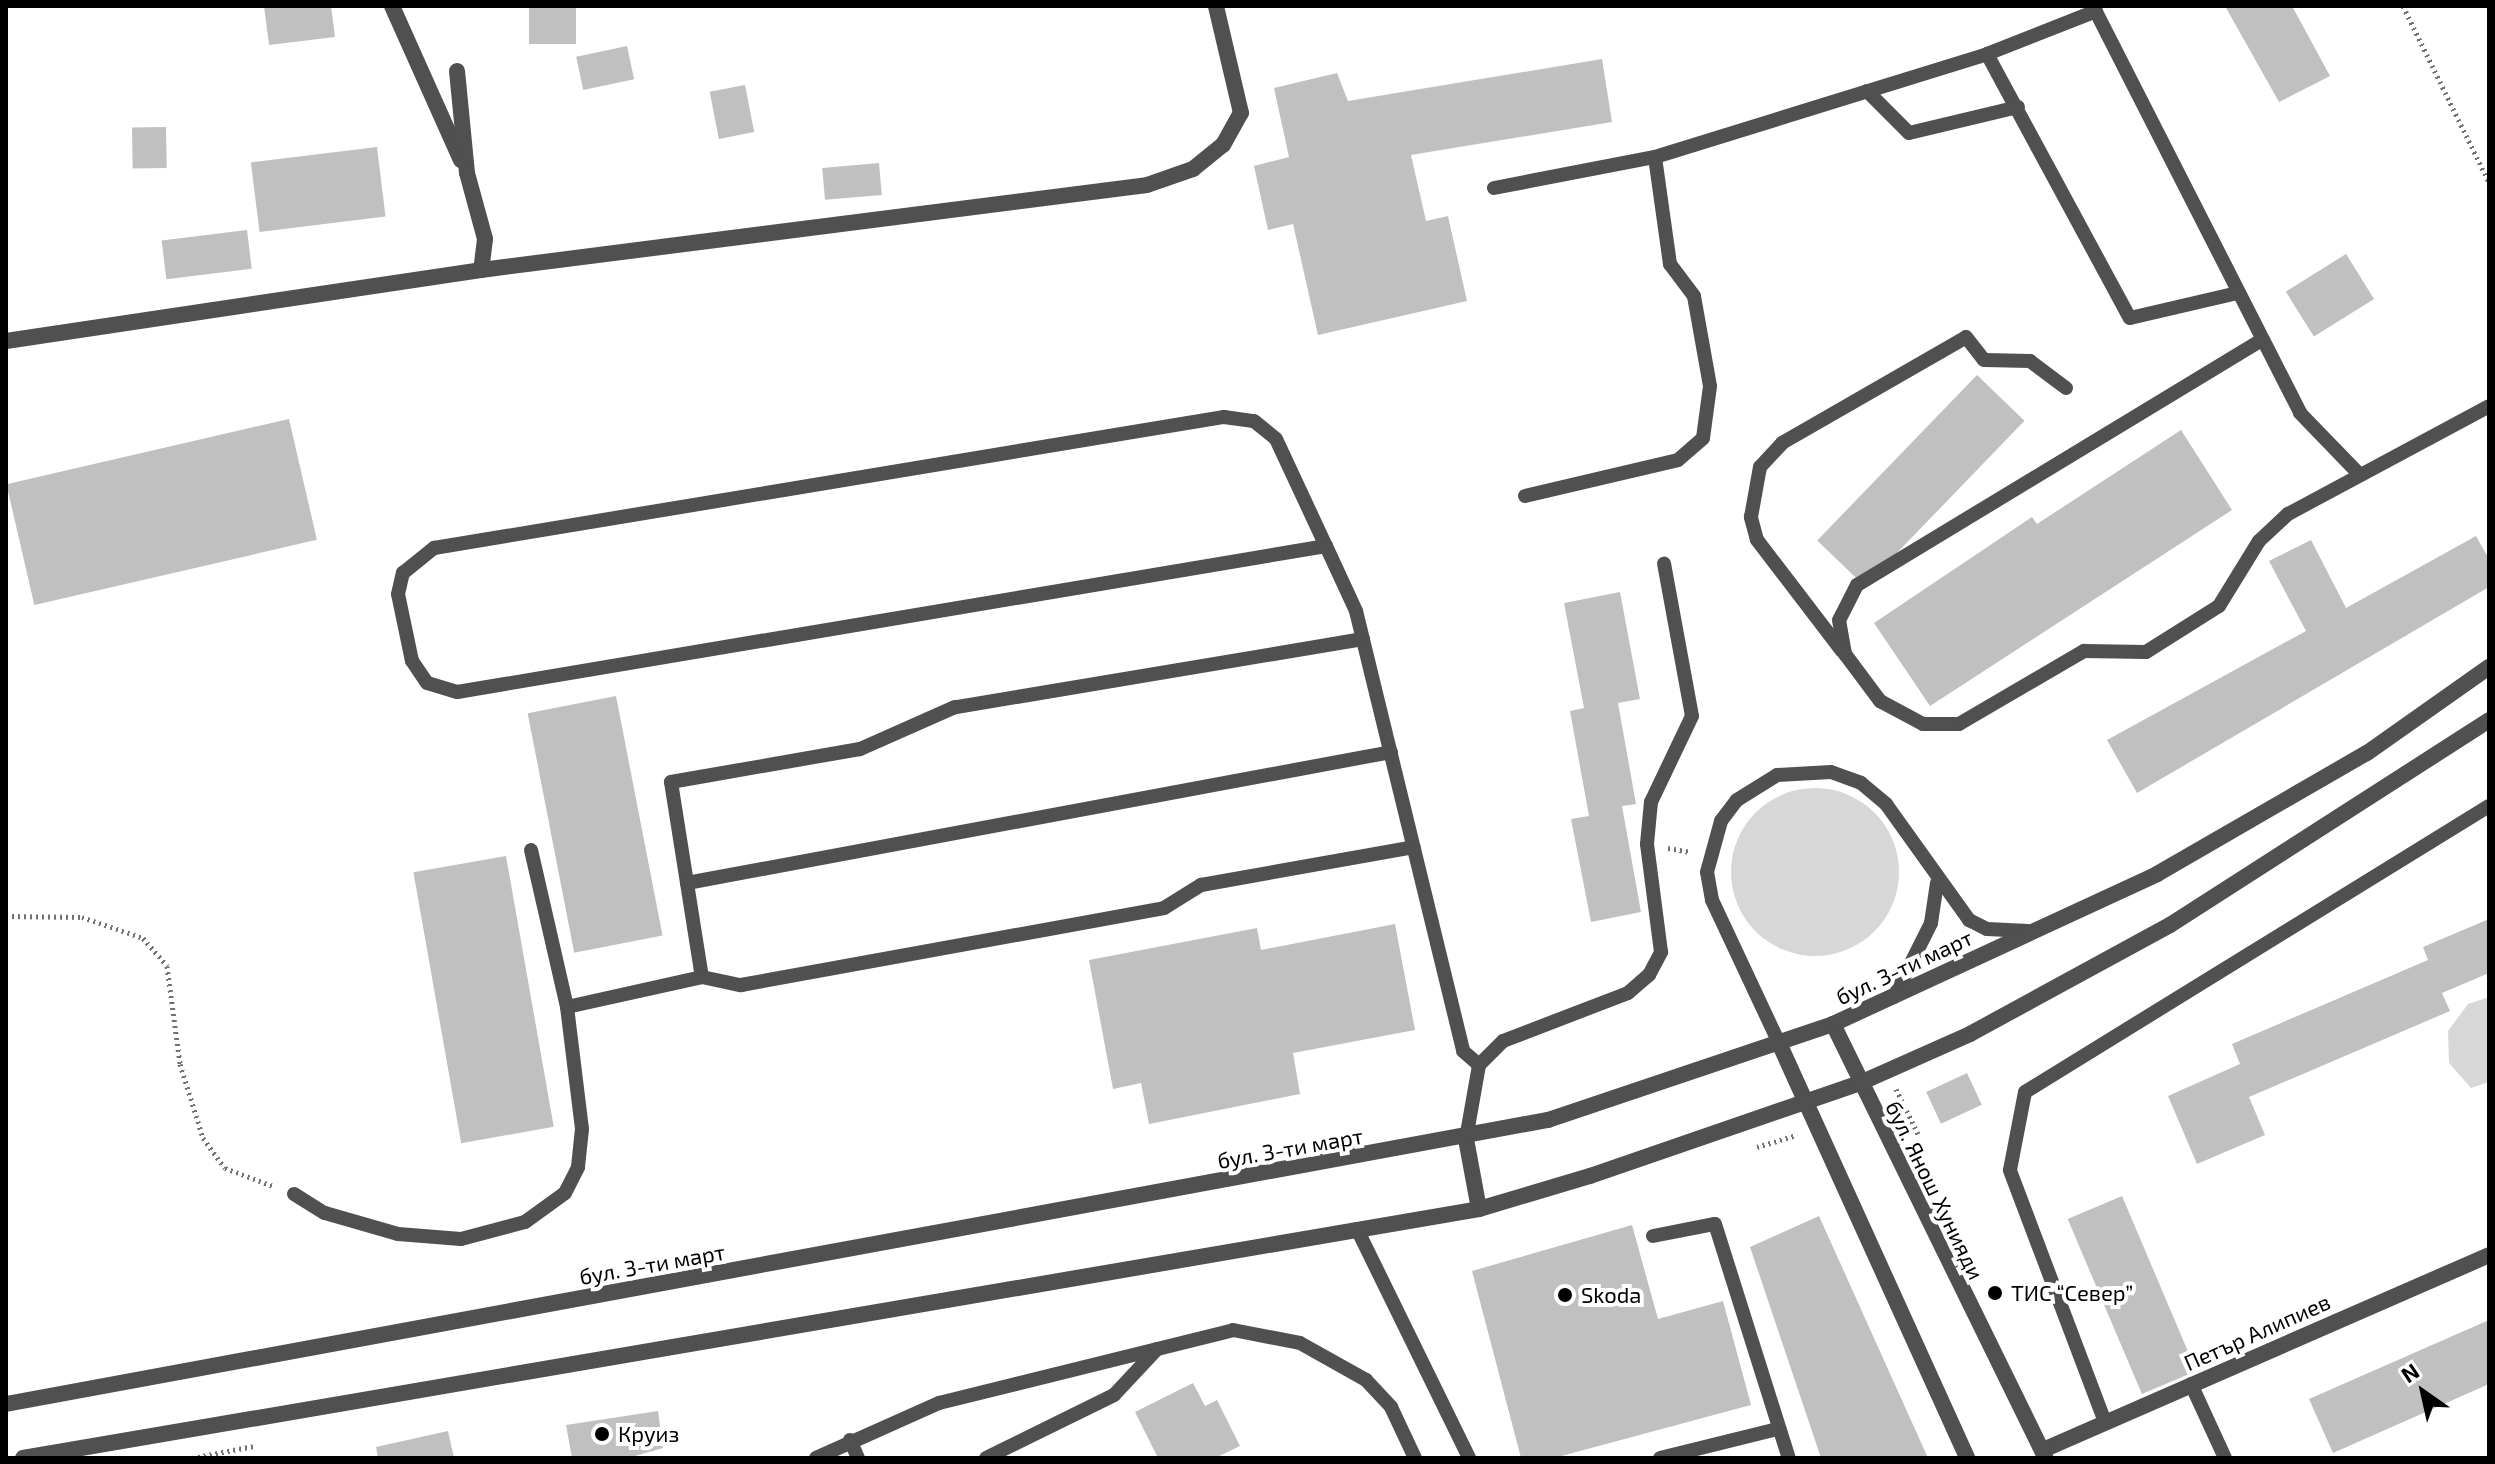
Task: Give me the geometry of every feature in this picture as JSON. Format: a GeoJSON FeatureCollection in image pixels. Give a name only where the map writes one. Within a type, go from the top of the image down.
{"type":"FeatureCollection","features":[{"type":"Feature","properties":{"kind":"street"},"geometry":{"type":"LineString","coordinates":[[392,6],[467,173],[485,239],[481,270]]}},
{"type":"Feature","properties":{"kind":"street"},"geometry":{"type":"LineString","coordinates":[[6,341],[481,270],[1092,195],[1193,169],[1223,145],[1241,113],[1216,6]]}},
{"type":"Feature","properties":{"kind":"street"},"geometry":{"type":"LineString","coordinates":[[457,71],[467,173]]}},
{"type":"Feature","properties":{"kind":"street","name":"бул. 3-ти март"},"geometry":{"type":"LineString","coordinates":[[6,1404],[1466,1139],[1548,1120],[1833,1024],[2040,928],[2260,818],[2489,667]]}},
{"type":"Feature","properties":{"kind":"street"},"geometry":{"type":"LineString","coordinates":[[23,1458],[1479,1209],[1860,1083],[1970,1034],[2170,925],[2489,720]]}},
{"type":"Feature","properties":{"kind":"street","name":"бул. Янош Хунияди"},"geometry":{"type":"LineString","coordinates":[[1833,1024],[2044,1454]]}},
{"type":"Feature","properties":{"kind":"street"},"geometry":{"type":"LineString","coordinates":[[1779,1043],[1967,1458]]}},
{"type":"Feature","properties":{"kind":"street"},"geometry":{"type":"LineString","coordinates":[[1466,1139],[1479,1209]]}},
{"type":"Feature","properties":{"kind":"street","name":"Петър Алипиев"},"geometry":{"type":"LineString","coordinates":[[2044,1454],[2105,1422],[2489,1255]]}},
{"type":"Feature","properties":{"kind":"lane"},"geometry":{"type":"LineString","coordinates":[[1494,188],[1655,157],[1987,54],[2094,8],[2233,294],[2300,413],[2357,472]]}},
{"type":"Feature","properties":{"kind":"lane"},"geometry":{"type":"LineString","coordinates":[[1987,54],[2130,318],[2233,294]]}},
{"type":"Feature","properties":{"kind":"lane"},"geometry":{"type":"LineString","coordinates":[[1867,91],[1909,133],[2018,107]]}},
{"type":"Feature","properties":{"kind":"lane"},"geometry":{"type":"LineString","coordinates":[[1525,496],[1678,460],[1703,438],[1710,386],[1694,296],[1670,264],[1655,157]]}},
{"type":"Feature","properties":{"kind":"lane"},"geometry":{"type":"LineString","coordinates":[[2066,388],[2030,361],[1984,360],[1966,337],[1782,443],[1760,467],[1751,517],[1757,540],[1880,701],[1923,724],[1959,724],[2084,651],[2146,652],[2219,606],[2259,541],[2357,472],[2489,406]]}},
{"type":"Feature","properties":{"kind":"lane"},"geometry":{"type":"LineString","coordinates":[[1845,654],[1839,620],[1857,585],[2260,341]]}},
{"type":"Feature","properties":{"kind":"lane"},"geometry":{"type":"LineString","coordinates":[[1326,546],[457,692],[427,683],[412,661],[398,594],[403,573],[434,548],[1224,417],[1254,421],[1276,439],[1326,546],[1363,639],[1463,1051],[1479,1065]]}},
{"type":"Feature","properties":{"kind":"lane"},"geometry":{"type":"LineString","coordinates":[[1466,1139],[1479,1065],[1503,1041],[1628,993],[1649,975],[1661,952],[1647,844],[1651,802],[1692,716],[1664,564]]}},
{"type":"Feature","properties":{"kind":"lane"},"geometry":{"type":"LineString","coordinates":[[702,977],[671,782],[860,749],[955,707],[1363,639]]}},
{"type":"Feature","properties":{"kind":"lane"},"geometry":{"type":"LineString","coordinates":[[687,883],[1391,752]]}},
{"type":"Feature","properties":{"kind":"lane"},"geometry":{"type":"LineString","coordinates":[[1779,1043],[1712,900],[1709,855],[1721,821],[1757,784],[1799,770],[1831,772],[1886,804],[1937,883],[1987,929],[2040,928]]}},
{"type":"Feature","properties":{"kind":"lane"},"geometry":{"type":"LineString","coordinates":[[2105,1422],[2010,1170],[2025,1092],[2489,806]]}},
{"type":"Feature","properties":{"kind":"lane"},"geometry":{"type":"LineString","coordinates":[[567,1007],[702,977],[741,985],[1164,908],[1201,885],[1414,847]]}},
{"type":"Feature","properties":{"kind":"lane"},"geometry":{"type":"LineString","coordinates":[[294,1194],[325,1213],[398,1234],[461,1239],[525,1222],[565,1193],[578,1167],[582,1129],[567,1007],[531,850]]}},
{"type":"Feature","properties":{"kind":"lane"},"geometry":{"type":"LineString","coordinates":[[1893,998],[1931,923],[1937,883]]}},
{"type":"Feature","properties":{"kind":"lane"},"geometry":{"type":"LineString","coordinates":[[1653,1236],[1715,1224],[1777,1429],[1789,1458]]}},
{"type":"Feature","properties":{"kind":"lane"},"geometry":{"type":"LineString","coordinates":[[1357,1229],[1469,1458]]}},
{"type":"Feature","properties":{"kind":"lane"},"geometry":{"type":"LineString","coordinates":[[816,1458],[850,1440],[939,1403],[1233,1330],[1300,1343],[1366,1380],[1391,1407],[1415,1458]]}},
{"type":"Feature","properties":{"kind":"lane"},"geometry":{"type":"LineString","coordinates":[[986,1458],[1114,1395],[1157,1348]]}},
{"type":"Feature","properties":{"kind":"lane"},"geometry":{"type":"LineString","coordinates":[[2191,1384],[2225,1458]]}},
{"type":"Feature","properties":{"kind":"lane"},"geometry":{"type":"LineString","coordinates":[[1660,1458],[1777,1429]]}},
{"type":"Feature","properties":{"kind":"lane"},"geometry":{"type":"LineString","coordinates":[[850,1440],[858,1458]]}},
{"type":"Feature","properties":{"kind":"path"},"geometry":{"type":"LineString","coordinates":[[2403,6],[2489,182]]}},
{"type":"Feature","properties":{"kind":"path"},"geometry":{"type":"LineString","coordinates":[[1647,844],[1709,855]]}},
{"type":"Feature","properties":{"kind":"path"},"geometry":{"type":"LineString","coordinates":[[6,916],[82,917],[143,938],[167,966],[180,1064],[203,1138],[225,1168],[294,1194]]}},
{"type":"Feature","properties":{"kind":"shaded area"},"geometry":{"type":"Polygon","coordinates":[[[1815,788],[1847,795],[1874,813],[1892,840],[1899,872],[1892,904],[1874,931],[1847,949],[1815,956],[1783,949],[1756,931],[1738,904],[1731,872],[1738,840],[1756,813],[1783,795],[1815,788]]]}},
{"type":"Feature","properties":{"kind":"shaded area"},"geometry":{"type":"Polygon","coordinates":[[[2489,997],[2489,1082],[2471,1088],[2449,1063],[2448,1031],[2468,1004],[2489,997]]]}},
{"type":"Feature","properties":{"kind":"building"},"geometry":{"type":"Polygon","coordinates":[[[264,6],[331,6],[335,37],[269,45],[264,6]]]}},
{"type":"Feature","properties":{"kind":"building"},"geometry":{"type":"Polygon","coordinates":[[[529,6],[576,6],[576,44],[529,44],[529,6]]]}},
{"type":"Feature","properties":{"kind":"building"},"geometry":{"type":"Polygon","coordinates":[[[2225,6],[2292,6],[2330,76],[2279,102],[2225,6]]]}},
{"type":"Feature","properties":{"kind":"building"},"geometry":{"type":"Polygon","coordinates":[[[627,46],[634,79],[583,90],[576,57],[627,46]]]}},
{"type":"Feature","properties":{"kind":"building"},"geometry":{"type":"Polygon","coordinates":[[[1602,59],[1612,122],[1411,155],[1426,221],[1448,216],[1467,301],[1318,335],[1293,224],[1268,230],[1254,166],[1289,157],[1274,88],[1337,73],[1348,101],[1602,59]]]}},
{"type":"Feature","properties":{"kind":"building"},"geometry":{"type":"Polygon","coordinates":[[[745,85],[754,132],[719,139],[710,92],[745,85]]]}},
{"type":"Feature","properties":{"kind":"building"},"geometry":{"type":"Polygon","coordinates":[[[166,127],[167,168],[133,169],[132,128],[166,127]]]}},
{"type":"Feature","properties":{"kind":"building"},"geometry":{"type":"Polygon","coordinates":[[[377,147],[386,216],[259,232],[251,162],[377,147]]]}},
{"type":"Feature","properties":{"kind":"building"},"geometry":{"type":"Polygon","coordinates":[[[879,163],[882,195],[825,200],[822,168],[879,163]]]}},
{"type":"Feature","properties":{"kind":"building"},"geometry":{"type":"Polygon","coordinates":[[[247,230],[252,269],[166,279],[162,240],[247,230]]]}},
{"type":"Feature","properties":{"kind":"building"},"geometry":{"type":"Polygon","coordinates":[[[2346,254],[2374,299],[2314,337],[2286,292],[2346,254]]]}},
{"type":"Feature","properties":{"kind":"building"},"geometry":{"type":"Polygon","coordinates":[[[1977,375],[2024,421],[1865,586],[1817,540],[1977,375]]]}},
{"type":"Feature","properties":{"kind":"building"},"geometry":{"type":"Polygon","coordinates":[[[289,419],[317,540],[34,605],[6,484],[289,419]]]}},
{"type":"Feature","properties":{"kind":"building"},"geometry":{"type":"Polygon","coordinates":[[[2181,430],[2232,510],[1930,706],[1874,623],[2032,517],[2037,524],[2181,430]]]}},
{"type":"Feature","properties":{"kind":"building"},"geometry":{"type":"Polygon","coordinates":[[[2476,536],[2489,559],[2489,587],[2137,793],[2107,740],[2306,631],[2269,561],[2311,540],[2346,608],[2476,536]]]}},
{"type":"Feature","properties":{"kind":"building"},"geometry":{"type":"Polygon","coordinates":[[[1620,592],[1640,699],[1618,703],[1636,804],[1622,806],[1641,912],[1591,922],[1571,819],[1589,816],[1570,711],[1584,708],[1564,603],[1620,592]]]}},
{"type":"Feature","properties":{"kind":"building"},"geometry":{"type":"Polygon","coordinates":[[[616,696],[663,936],[574,953],[528,713],[616,696]]]}},
{"type":"Feature","properties":{"kind":"building"},"geometry":{"type":"Polygon","coordinates":[[[506,856],[554,1127],[461,1143],[413,872],[506,856]]]}},
{"type":"Feature","properties":{"kind":"building"},"geometry":{"type":"Polygon","coordinates":[[[2489,919],[2489,973],[2442,993],[2450,1011],[2249,1097],[2265,1135],[2197,1164],[2168,1096],[2240,1064],[2232,1044],[2428,960],[2423,947],[2489,919]]]}},
{"type":"Feature","properties":{"kind":"building"},"geometry":{"type":"Polygon","coordinates":[[[1395,924],[1415,1030],[1293,1053],[1300,1094],[1149,1124],[1141,1083],[1113,1089],[1089,960],[1257,928],[1261,950],[1395,924]]]}},
{"type":"Feature","properties":{"kind":"building"},"geometry":{"type":"Polygon","coordinates":[[[1967,1073],[1982,1105],[1941,1124],[1926,1092],[1967,1073]]]}},
{"type":"Feature","properties":{"kind":"building"},"geometry":{"type":"Polygon","coordinates":[[[2122,1196],[2196,1371],[2142,1394],[2068,1219],[2122,1196]]]}},
{"type":"Feature","properties":{"kind":"building"},"geometry":{"type":"Polygon","coordinates":[[[1819,1216],[1928,1458],[1821,1458],[1750,1247],[1819,1216]]]}},
{"type":"Feature","properties":{"kind":"building"},"geometry":{"type":"Polygon","coordinates":[[[1632,1225],[1658,1319],[1723,1301],[1751,1405],[1554,1458],[1521,1458],[1472,1271],[1632,1225]]]}},
{"type":"Feature","properties":{"kind":"building"},"geometry":{"type":"Polygon","coordinates":[[[2489,1320],[2489,1384],[2333,1453],[2309,1399],[2489,1320]]]}},
{"type":"Feature","properties":{"kind":"building"},"geometry":{"type":"Polygon","coordinates":[[[1193,1383],[1205,1406],[1217,1400],[1240,1446],[1215,1458],[1158,1458],[1135,1412],[1193,1383]]]}},
{"type":"Feature","properties":{"kind":"building"},"geometry":{"type":"Polygon","coordinates":[[[658,1411],[663,1448],[628,1458],[572,1458],[566,1425],[658,1411]]]}},
{"type":"Feature","properties":{"kind":"building"},"geometry":{"type":"Polygon","coordinates":[[[448,1431],[454,1458],[378,1458],[376,1447],[448,1431]]]}},
{"type":"Feature","properties":{"kind":"place","name":"ТИС “Север”"},"geometry":{"type":"Point","coordinates":[1995,1293]}},
{"type":"Feature","properties":{"kind":"place","name":"Skoda"},"geometry":{"type":"Point","coordinates":[1565,1295]}},
{"type":"Feature","properties":{"kind":"place","name":"Круиз"},"geometry":{"type":"Point","coordinates":[602,1434]}}]}
